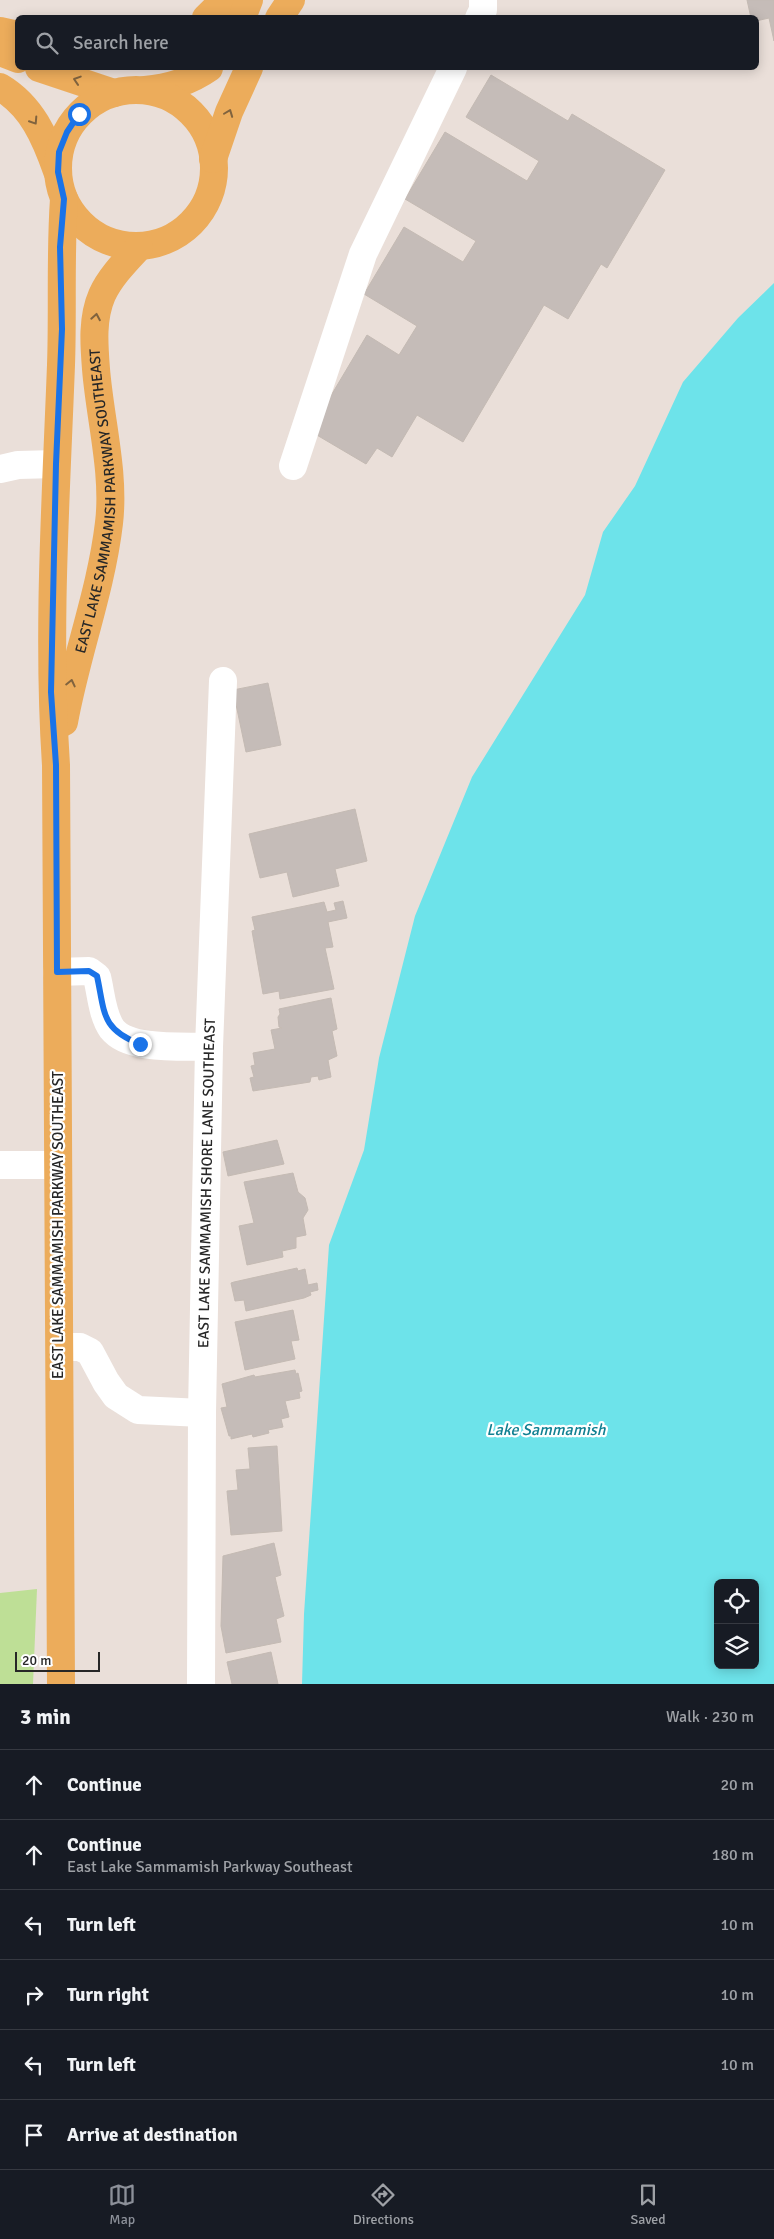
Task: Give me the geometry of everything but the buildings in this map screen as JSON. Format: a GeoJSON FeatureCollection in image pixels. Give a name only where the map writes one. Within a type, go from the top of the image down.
{"type":"FeatureCollection","features":[{"type":"Feature","properties":{"kind":"main road"},"geometry":{"type":"LineString","coordinates":[[209,15],[224,0]]}},
{"type":"Feature","properties":{"kind":"main road"},"geometry":{"type":"LineString","coordinates":[[243,15],[249,0]]}},
{"type":"Feature","properties":{"kind":"main road"},"geometry":{"type":"LineString","coordinates":[[281,15],[290,0]]}},
{"type":"Feature","properties":{"kind":"main road"},"geometry":{"type":"LineString","coordinates":[[0,31],[15,34]]}},
{"type":"Feature","properties":{"kind":"main road"},"geometry":{"type":"LineString","coordinates":[[0,52],[15,58]]}},
{"type":"Feature","properties":{"kind":"main road"},"geometry":{"type":"LineString","coordinates":[[45,70],[114,93]]}},
{"type":"Feature","properties":{"kind":"main road"},"geometry":{"type":"LineString","coordinates":[[58,172],[59,152],[67,132],[79,114],[90,106],[114,93],[174,86],[190,80],[205,70]]}},
{"type":"Feature","properties":{"kind":"main road"},"geometry":{"type":"LineString","coordinates":[[0,87],[14,96],[32,116],[41,131],[58,172],[64,199],[76,219],[94,234],[116,244],[139,247],[164,241],[186,228],[203,208],[212,185],[213,159],[229,112],[248,70]]}},
{"type":"Feature","properties":{"kind":"main road"},"geometry":{"type":"LineString","coordinates":[[142,90],[163,95],[186,110],[197,120],[207,138],[213,159]]}},
{"type":"Feature","properties":{"kind":"main road","name":"EAST LAKE SAMMAMISH PARKWAY SOUTHEAST"},"geometry":{"type":"LineString","coordinates":[[61,1684],[56,765],[51,692],[56,464],[62,338],[60,247],[64,199]]}},
{"type":"Feature","properties":{"kind":"main road","name":"EAST LAKE SAMMAMISH PARKWAY SOUTHEAST"},"geometry":{"type":"LineString","coordinates":[[56,765],[71,681],[102,571],[110,522],[109,481],[97,393],[94,345],[97,309],[103,294],[139,247]]}},
{"type":"Feature","properties":{"kind":"street"},"geometry":{"type":"LineString","coordinates":[[480,15],[483,10],[483,0]]}},
{"type":"Feature","properties":{"kind":"street"},"geometry":{"type":"LineString","coordinates":[[293,466],[363,254],[452,70]]}},
{"type":"Feature","properties":{"kind":"street"},"geometry":{"type":"LineString","coordinates":[[0,469],[18,465],[56,464]]}},
{"type":"Feature","properties":{"kind":"street","name":"EAST LAKE SAMMAMISH SHORE LANE SOUTHEAST"},"geometry":{"type":"LineString","coordinates":[[201,1684],[202,1413],[210,1047],[223,682]]}},
{"type":"Feature","properties":{"kind":"street"},"geometry":{"type":"LineString","coordinates":[[57,972],[89,971],[97,976],[106,1017],[112,1030],[125,1039],[140,1044],[210,1047]]}},
{"type":"Feature","properties":{"kind":"street"},"geometry":{"type":"LineString","coordinates":[[0,1165],[58,1165]]}},
{"type":"Feature","properties":{"kind":"street"},"geometry":{"type":"LineString","coordinates":[[60,1347],[80,1347],[90,1352],[116,1396],[138,1410],[202,1413]]}},
{"type":"Feature","properties":{"kind":"green space"},"geometry":{"type":"Polygon","coordinates":[[[37,1589],[33,1684],[0,1684],[0,1593],[37,1589]]]}},
{"type":"Feature","properties":{"kind":"water","name":"Lake Sammamish"},"geometry":{"type":"Polygon","coordinates":[[[774,283],[774,1684],[302,1684],[304,1614],[329,1245],[364,1150],[379,1058],[415,916],[472,777],[585,595],[603,532],[635,486],[683,382],[738,318],[774,283]]]}},
{"type":"Feature","properties":{"kind":"route"},"geometry":{"type":"LineString","coordinates":[[79,114],[67,132],[59,152],[58,172],[64,199],[60,247],[62,329],[56,464],[51,692],[56,765],[57,972],[89,971],[97,976],[106,1017],[112,1030],[125,1039],[140,1044]]}}]}
